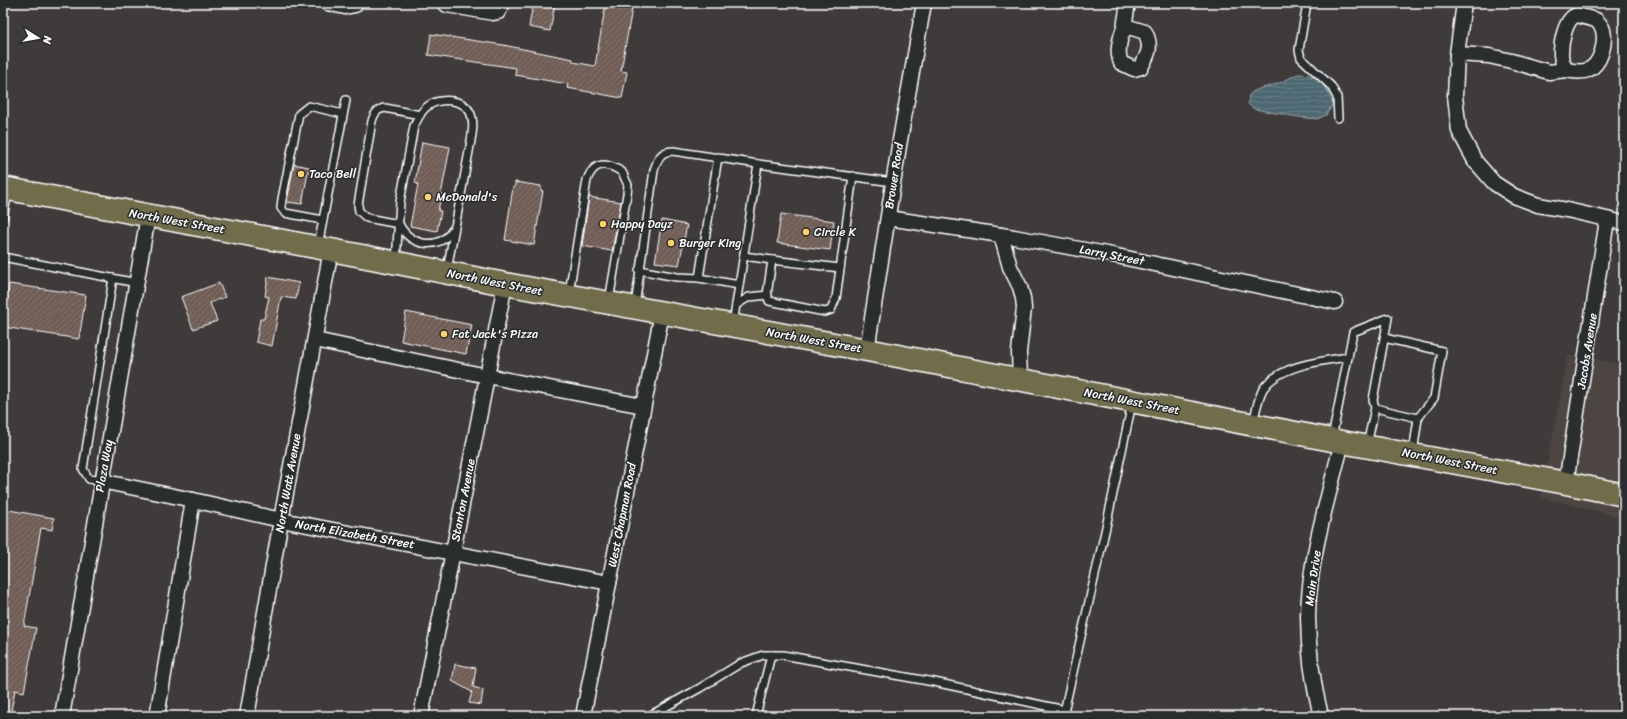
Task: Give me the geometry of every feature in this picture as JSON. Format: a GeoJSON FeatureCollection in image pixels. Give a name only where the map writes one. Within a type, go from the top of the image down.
{"type":"FeatureCollection","features":[{"type":"Feature","properties":{"kind":"main road","name":"North West Street"},"geometry":{"type":"LineString","coordinates":[[6,189],[396,262],[446,273],[867,350],[1624,495]]}},
{"type":"Feature","properties":{"kind":"street"},"geometry":{"type":"LineString","coordinates":[[327,3],[344,7],[354,5],[356,3]]}},
{"type":"Feature","properties":{"kind":"street"},"geometry":{"type":"LineString","coordinates":[[444,3],[493,13],[498,12],[503,3]]}},
{"type":"Feature","properties":{"kind":"street","name":"Brower Road"},"geometry":{"type":"LineString","coordinates":[[867,350],[893,182],[924,3]]}},
{"type":"Feature","properties":{"kind":"street"},"geometry":{"type":"LineString","coordinates":[[1124,28],[1128,3]]}},
{"type":"Feature","properties":{"kind":"street"},"geometry":{"type":"LineString","coordinates":[[1464,3],[1455,96],[1459,131],[1475,161],[1494,183],[1514,196],[1538,205],[1624,223]]}},
{"type":"Feature","properties":{"kind":"street"},"geometry":{"type":"LineString","coordinates":[[1458,54],[1489,56],[1549,72],[1566,70]]}},
{"type":"Feature","properties":{"kind":"street","name":"Plaza Way"},"geometry":{"type":"LineString","coordinates":[[62,716],[101,481],[148,216]]}},
{"type":"Feature","properties":{"kind":"street","name":"Larry Street"},"geometry":{"type":"LineString","coordinates":[[888,218],[1002,235],[1112,254],[1335,302]]}},
{"type":"Feature","properties":{"kind":"street","name":"Jacobs Avenue"},"geometry":{"type":"LineString","coordinates":[[1566,483],[1607,220]]}},
{"type":"Feature","properties":{"kind":"street"},"geometry":{"type":"LineString","coordinates":[[1002,235],[1010,267],[1020,286],[1023,298],[1024,308],[1019,352],[1020,379]]}},
{"type":"Feature","properties":{"kind":"street","name":"North Watt Avenue"},"geometry":{"type":"LineString","coordinates":[[247,716],[281,520],[315,340],[325,249]]}},
{"type":"Feature","properties":{"kind":"street","name":"Stanton Avenue"},"geometry":{"type":"LineString","coordinates":[[422,716],[505,284]]}},
{"type":"Feature","properties":{"kind":"street","name":"West Chapman Road"},"geometry":{"type":"LineString","coordinates":[[583,716],[662,313]]}},
{"type":"Feature","properties":{"kind":"street"},"geometry":{"type":"LineString","coordinates":[[315,340],[487,376],[643,406]]}},
{"type":"Feature","properties":{"kind":"street","name":"Main Drive"},"geometry":{"type":"LineString","coordinates":[[1321,716],[1310,652],[1308,616],[1314,565],[1336,441]]}},
{"type":"Feature","properties":{"kind":"street","name":"North Elizabeth Street"},"geometry":{"type":"LineString","coordinates":[[101,481],[281,520],[609,583]]}},
{"type":"Feature","properties":{"kind":"street"},"geometry":{"type":"LineString","coordinates":[[157,716],[193,500]]}},
{"type":"Feature","properties":{"kind":"lane"},"geometry":{"type":"LineString","coordinates":[[1307,3],[1298,50],[1301,58],[1331,86],[1337,97],[1338,118]]}},
{"type":"Feature","properties":{"kind":"lane"},"geometry":{"type":"LineString","coordinates":[[325,249],[323,220],[346,100]]}},
{"type":"Feature","properties":{"kind":"lane"},"geometry":{"type":"LineString","coordinates":[[396,262],[400,202],[411,136],[420,115],[428,106],[443,100],[457,102],[470,111],[472,125],[470,146],[446,273]]}},
{"type":"Feature","properties":{"kind":"lane"},"geometry":{"type":"LineString","coordinates":[[323,220],[285,213],[281,208],[282,199],[299,114],[309,106],[343,114]]}},
{"type":"Feature","properties":{"kind":"lane"},"geometry":{"type":"LineString","coordinates":[[420,115],[382,108],[375,114],[372,121],[358,205],[359,211],[367,218],[399,224],[408,236],[418,241],[428,243],[443,240],[450,234],[456,224]]}},
{"type":"Feature","properties":{"kind":"lane"},"geometry":{"type":"LineString","coordinates":[[634,308],[654,170],[659,156],[662,153],[668,151],[687,152],[758,164],[893,182]]}},
{"type":"Feature","properties":{"kind":"lane"},"geometry":{"type":"LineString","coordinates":[[699,278],[718,157]]}},
{"type":"Feature","properties":{"kind":"lane"},"geometry":{"type":"LineString","coordinates":[[569,296],[586,180],[589,172],[604,164],[622,172],[628,185],[609,303]]}},
{"type":"Feature","properties":{"kind":"lane"},"geometry":{"type":"LineString","coordinates":[[733,326],[758,164]]}},
{"type":"Feature","properties":{"kind":"lane"},"geometry":{"type":"LineString","coordinates":[[772,260],[768,295],[769,301],[772,303],[828,311],[831,310],[834,304],[840,268],[853,176]]}},
{"type":"Feature","properties":{"kind":"lane"},"geometry":{"type":"LineString","coordinates":[[3,218],[6,189]]}},
{"type":"Feature","properties":{"kind":"lane"},"geometry":{"type":"LineString","coordinates":[[744,256],[840,268]]}},
{"type":"Feature","properties":{"kind":"lane"},"geometry":{"type":"LineString","coordinates":[[3,257],[137,283]]}},
{"type":"Feature","properties":{"kind":"lane"},"geometry":{"type":"LineString","coordinates":[[640,270],[677,277],[699,278],[739,285]]}},
{"type":"Feature","properties":{"kind":"lane"},"geometry":{"type":"LineString","coordinates":[[101,481],[89,479],[83,469],[113,278]]}},
{"type":"Feature","properties":{"kind":"lane"},"geometry":{"type":"LineString","coordinates":[[736,305],[749,297],[768,295]]}},
{"type":"Feature","properties":{"kind":"lane"},"geometry":{"type":"LineString","coordinates":[[1336,441],[1353,332],[1388,318],[1373,400],[1375,408],[1367,446]]}},
{"type":"Feature","properties":{"kind":"lane"},"geometry":{"type":"LineString","coordinates":[[1384,338],[1442,351],[1434,398],[1418,418],[1413,454]]}},
{"type":"Feature","properties":{"kind":"lane"},"geometry":{"type":"LineString","coordinates":[[1252,424],[1263,390],[1271,380],[1305,364],[1348,357]]}},
{"type":"Feature","properties":{"kind":"lane"},"geometry":{"type":"LineString","coordinates":[[650,716],[741,663],[771,655],[783,655],[926,681],[1064,713],[1132,401]]}},
{"type":"Feature","properties":{"kind":"lane"},"geometry":{"type":"LineString","coordinates":[[1375,408],[1418,418]]}},
{"type":"Feature","properties":{"kind":"lane"},"geometry":{"type":"LineString","coordinates":[[756,716],[771,655]]}},
{"type":"Feature","properties":{"kind":"shaded area"},"geometry":{"type":"Polygon","coordinates":[[[1568,355],[1624,365],[1624,518],[1541,497],[1568,355]]]}},
{"type":"Feature","properties":{"kind":"water"},"geometry":{"type":"Polygon","coordinates":[[[1298,74],[1317,78],[1324,86],[1333,104],[1326,115],[1317,119],[1298,117],[1254,109],[1248,104],[1249,95],[1255,90],[1279,83],[1298,74]]]}},
{"type":"Feature","properties":{"kind":"building"},"geometry":{"type":"Polygon","coordinates":[[[533,3],[555,3],[550,31],[529,27],[533,3]]]}},
{"type":"Feature","properties":{"kind":"building"},"geometry":{"type":"Polygon","coordinates":[[[606,3],[633,3],[621,71],[627,72],[622,98],[567,88],[568,84],[515,75],[516,68],[428,55],[431,34],[503,45],[573,59],[573,62],[595,66],[606,3]]]}},
{"type":"Feature","properties":{"kind":"building","name":"McDonald's"},"geometry":{"type":"Polygon","coordinates":[[[422,142],[450,147],[438,211],[441,211],[437,231],[410,226],[418,184],[415,183],[422,142]]]}},
{"type":"Feature","properties":{"kind":"building"},"geometry":{"type":"Polygon","coordinates":[[[294,164],[309,167],[302,204],[287,202],[294,164]]]}},
{"type":"Feature","properties":{"kind":"building"},"geometry":{"type":"Polygon","coordinates":[[[515,182],[541,186],[541,191],[543,191],[534,245],[505,240],[515,182]]]}},
{"type":"Feature","properties":{"kind":"building","name":"Happy Dayz"},"geometry":{"type":"Polygon","coordinates":[[[589,197],[621,202],[612,251],[582,246],[589,197]]]}},
{"type":"Feature","properties":{"kind":"building","name":"Circle K"},"geometry":{"type":"Polygon","coordinates":[[[781,214],[834,221],[830,250],[777,243],[781,214]]]}},
{"type":"Feature","properties":{"kind":"building","name":"Burger King"},"geometry":{"type":"Polygon","coordinates":[[[662,220],[687,225],[679,265],[655,262],[662,220]]]}},
{"type":"Feature","properties":{"kind":"building"},"geometry":{"type":"Polygon","coordinates":[[[268,277],[299,283],[296,299],[281,297],[272,346],[256,342],[260,319],[264,319],[269,297],[265,296],[268,277]]]}},
{"type":"Feature","properties":{"kind":"building"},"geometry":{"type":"Polygon","coordinates":[[[219,283],[225,297],[210,303],[217,321],[193,329],[181,297],[219,283]]]}},
{"type":"Feature","properties":{"kind":"building"},"geometry":{"type":"Polygon","coordinates":[[[9,284],[86,295],[79,339],[3,327],[9,284]]]}},
{"type":"Feature","properties":{"kind":"building"},"geometry":{"type":"Polygon","coordinates":[[[406,312],[472,325],[466,354],[401,341],[406,312]]]}},
{"type":"Feature","properties":{"kind":"building"},"geometry":{"type":"Polygon","coordinates":[[[3,509],[54,518],[52,530],[41,528],[24,626],[36,628],[24,692],[15,690],[10,716],[3,716],[3,509]]]}},
{"type":"Feature","properties":{"kind":"building"},"geometry":{"type":"Polygon","coordinates":[[[455,664],[476,668],[473,687],[483,690],[481,705],[469,703],[472,692],[452,681],[455,664]]]}},
{"type":"Feature","properties":{"kind":"place","name":"Taco Bell"},"geometry":{"type":"Point","coordinates":[301,174]}},
{"type":"Feature","properties":{"kind":"place","name":"McDonald's"},"geometry":{"type":"Point","coordinates":[428,197]}},
{"type":"Feature","properties":{"kind":"place","name":"Happy Dayz"},"geometry":{"type":"Point","coordinates":[603,224]}},
{"type":"Feature","properties":{"kind":"place","name":"Circle K"},"geometry":{"type":"Point","coordinates":[806,232]}},
{"type":"Feature","properties":{"kind":"place","name":"Burger King"},"geometry":{"type":"Point","coordinates":[671,243]}},
{"type":"Feature","properties":{"kind":"place","name":"Fat Jack's Pizza"},"geometry":{"type":"Point","coordinates":[444,334]}}]}
